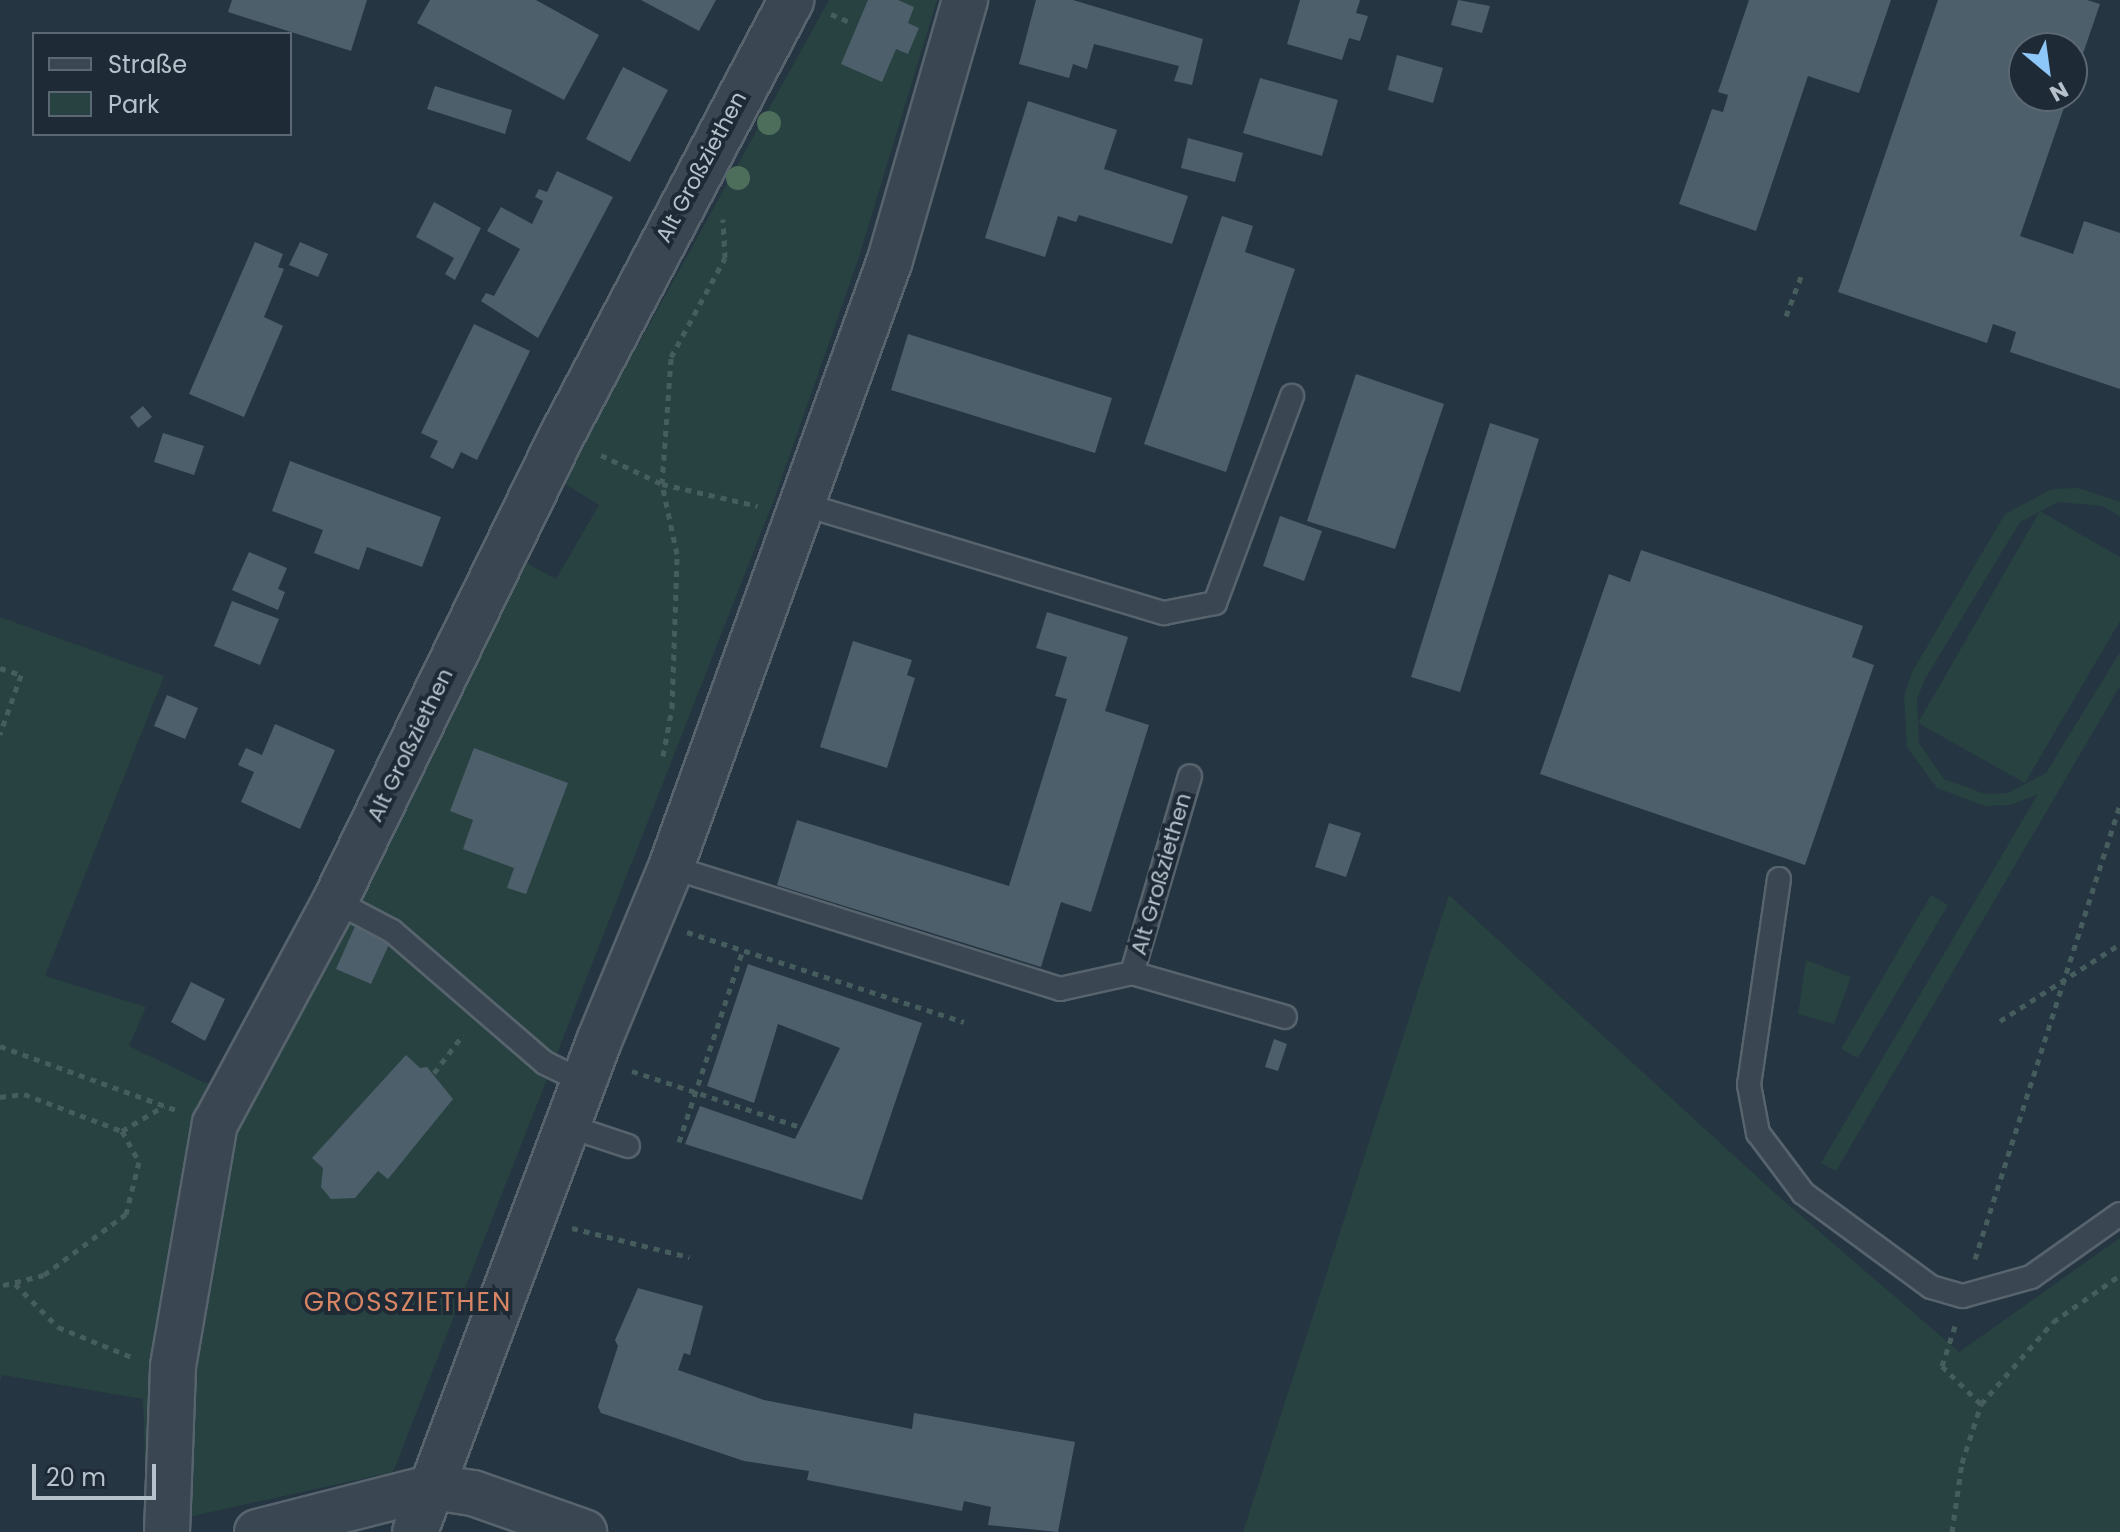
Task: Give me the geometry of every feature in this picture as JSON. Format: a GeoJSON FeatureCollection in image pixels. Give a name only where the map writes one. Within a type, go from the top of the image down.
{"type":"FeatureCollection","features":[{"type":"Feature","properties":{"kind":"street"},"geometry":{"type":"LineString","coordinates":[[415,1532],[584,1082],[671,867],[890,260],[965,0]]}},
{"type":"Feature","properties":{"kind":"street","name":"Alt Großziethen"},"geometry":{"type":"LineString","coordinates":[[167,1532],[173,1366],[215,1124],[335,901],[561,437],[690,187],[805,4]]}},
{"type":"Feature","properties":{"kind":"street"},"geometry":{"type":"LineString","coordinates":[[257,1532],[433,1487],[473,1493],[584,1532]]}},
{"type":"Feature","properties":{"kind":"lane"},"geometry":{"type":"LineString","coordinates":[[800,510],[1164,613],[1215,603],[1292,396]]}},
{"type":"Feature","properties":{"kind":"lane","name":"Alt Großziethen"},"geometry":{"type":"LineString","coordinates":[[1132,973],[1190,776]]}},
{"type":"Feature","properties":{"kind":"lane","name":"Alt Großziethen"},"geometry":{"type":"LineString","coordinates":[[671,867],[1060,989],[1132,973],[1285,1017]]}},
{"type":"Feature","properties":{"kind":"lane"},"geometry":{"type":"LineString","coordinates":[[1779,879],[1749,1085],[1758,1133],[1803,1193],[1931,1287],[1963,1296],[2031,1277],[2120,1214]]}},
{"type":"Feature","properties":{"kind":"lane"},"geometry":{"type":"LineString","coordinates":[[335,901],[392,931],[545,1063],[584,1082]]}},
{"type":"Feature","properties":{"kind":"lane"},"geometry":{"type":"LineString","coordinates":[[568,1126],[628,1146]]}},
{"type":"Feature","properties":{"kind":"path"},"geometry":{"type":"LineString","coordinates":[[805,4],[850,22]]}},
{"type":"Feature","properties":{"kind":"path"},"geometry":{"type":"LineString","coordinates":[[661,765],[672,708],[677,554],[662,484],[671,357],[725,258],[728,233],[711,196],[690,187]]}},
{"type":"Feature","properties":{"kind":"path"},"geometry":{"type":"LineString","coordinates":[[1786,316],[1802,274]]}},
{"type":"Feature","properties":{"kind":"path"},"geometry":{"type":"LineString","coordinates":[[561,437],[662,484],[800,510]]}},
{"type":"Feature","properties":{"kind":"path"},"geometry":{"type":"LineString","coordinates":[[0,668],[21,675],[0,734]]}},
{"type":"Feature","properties":{"kind":"path"},"geometry":{"type":"LineString","coordinates":[[1981,1404],[1942,1366],[2120,806]]}},
{"type":"Feature","properties":{"kind":"path"},"geometry":{"type":"LineString","coordinates":[[685,932],[964,1022]]}},
{"type":"Feature","properties":{"kind":"path"},"geometry":{"type":"LineString","coordinates":[[2000,1021],[2120,944]]}},
{"type":"Feature","properties":{"kind":"path"},"geometry":{"type":"LineString","coordinates":[[679,1142],[743,950]]}},
{"type":"Feature","properties":{"kind":"path"},"geometry":{"type":"LineString","coordinates":[[434,1073],[483,1009]]}},
{"type":"Feature","properties":{"kind":"path"},"geometry":{"type":"LineString","coordinates":[[0,1046],[215,1124]]}},
{"type":"Feature","properties":{"kind":"path"},"geometry":{"type":"LineString","coordinates":[[631,1070],[800,1127]]}},
{"type":"Feature","properties":{"kind":"path"},"geometry":{"type":"LineString","coordinates":[[0,1097],[24,1094],[122,1131],[139,1162],[126,1214],[44,1275],[0,1286]]}},
{"type":"Feature","properties":{"kind":"path"},"geometry":{"type":"LineString","coordinates":[[122,1131],[164,1106]]}},
{"type":"Feature","properties":{"kind":"path"},"geometry":{"type":"LineString","coordinates":[[571,1227],[689,1257]]}},
{"type":"Feature","properties":{"kind":"path"},"geometry":{"type":"LineString","coordinates":[[1952,1532],[1962,1463],[1981,1404],[2053,1322],[2120,1275]]}},
{"type":"Feature","properties":{"kind":"path"},"geometry":{"type":"LineString","coordinates":[[15,1284],[58,1327],[110,1351],[173,1366]]}},
{"type":"Feature","properties":{"kind":"green space"},"geometry":{"type":"Polygon","coordinates":[[[829,0],[937,0],[858,260],[775,497],[393,1472],[147,1526],[143,1399],[2,1375],[0,1382],[0,617],[164,676],[45,976],[146,1007],[129,1046],[205,1083],[266,1075],[519,559],[556,579],[599,505],[562,482],[829,0]]]}},
{"type":"Feature","properties":{"kind":"green space"},"geometry":{"type":"Polygon","coordinates":[[[2078,488],[2120,502],[2120,516],[2102,506],[2058,502],[2020,522],[1925,679],[1917,699],[1919,743],[1944,779],[1985,794],[2007,793],[2046,773],[2120,652],[2120,686],[1836,1171],[1821,1163],[2038,794],[2011,805],[1985,806],[1937,788],[1907,747],[1904,696],[1912,672],[2005,514],[2052,489],[2078,488]]]}},
{"type":"Feature","properties":{"kind":"green space"},"geometry":{"type":"Polygon","coordinates":[[[2040,511],[2120,557],[2120,621],[2025,783],[1918,723],[2040,511]]]}},
{"type":"Feature","properties":{"kind":"green space"},"geometry":{"type":"Polygon","coordinates":[[[1449,895],[1776,1194],[1959,1352],[2120,1238],[2120,1532],[1243,1532],[1449,895]]]}},
{"type":"Feature","properties":{"kind":"green space"},"geometry":{"type":"Polygon","coordinates":[[[1931,895],[1948,905],[1858,1058],[1841,1049],[1931,895]]]}},
{"type":"Feature","properties":{"kind":"green space"},"geometry":{"type":"Polygon","coordinates":[[[1806,960],[1851,977],[1834,1024],[1798,1014],[1806,960]]]}},
{"type":"Feature","properties":{"kind":"building"},"geometry":{"type":"Polygon","coordinates":[[[232,0],[367,0],[351,51],[228,12],[232,0]]]}},
{"type":"Feature","properties":{"kind":"building"},"geometry":{"type":"Polygon","coordinates":[[[430,0],[536,0],[599,35],[564,100],[417,23],[430,0]]]}},
{"type":"Feature","properties":{"kind":"building"},"geometry":{"type":"Polygon","coordinates":[[[641,0],[716,0],[699,31],[641,0]]]}},
{"type":"Feature","properties":{"kind":"building"},"geometry":{"type":"Polygon","coordinates":[[[868,0],[898,0],[914,7],[908,23],[919,28],[908,54],[896,49],[882,82],[841,64],[868,0]]]}},
{"type":"Feature","properties":{"kind":"building"},"geometry":{"type":"Polygon","coordinates":[[[1036,0],[1073,0],[1203,39],[1192,85],[1174,81],[1179,66],[1094,44],[1087,69],[1073,64],[1069,78],[1019,64],[1036,0]]]}},
{"type":"Feature","properties":{"kind":"building"},"geometry":{"type":"Polygon","coordinates":[[[1300,0],[1360,0],[1356,13],[1368,16],[1360,41],[1349,38],[1342,60],[1287,44],[1300,0]]]}},
{"type":"Feature","properties":{"kind":"building"},"geometry":{"type":"Polygon","coordinates":[[[1458,0],[1490,6],[1482,33],[1451,25],[1458,0]]]}},
{"type":"Feature","properties":{"kind":"building"},"geometry":{"type":"Polygon","coordinates":[[[1749,0],[1891,0],[1859,93],[1808,76],[1756,231],[1679,204],[1712,109],[1723,112],[1728,95],[1718,92],[1749,0]]]}},
{"type":"Feature","properties":{"kind":"building"},"geometry":{"type":"Polygon","coordinates":[[[1938,0],[2087,0],[2100,4],[2088,39],[2088,32],[2008,32],[2008,112],[2063,112],[2020,236],[2073,254],[2084,221],[2120,233],[2120,389],[2010,352],[2016,332],[1993,324],[1987,343],[1838,292],[1938,0]]]}},
{"type":"Feature","properties":{"kind":"building"},"geometry":{"type":"Polygon","coordinates":[[[1397,55],[1443,68],[1433,103],[1388,90],[1397,55]]]}},
{"type":"Feature","properties":{"kind":"building"},"geometry":{"type":"Polygon","coordinates":[[[623,67],[668,90],[630,162],[586,139],[623,67]]]}},
{"type":"Feature","properties":{"kind":"building"},"geometry":{"type":"Polygon","coordinates":[[[1260,78],[1338,100],[1322,156],[1243,133],[1260,78]]]}},
{"type":"Feature","properties":{"kind":"building"},"geometry":{"type":"Polygon","coordinates":[[[435,86],[512,110],[505,134],[427,109],[435,86]]]}},
{"type":"Feature","properties":{"kind":"building"},"geometry":{"type":"Polygon","coordinates":[[[1028,101],[1117,130],[1104,169],[1188,196],[1172,244],[1079,215],[1076,222],[1058,216],[1045,257],[985,238],[1028,101]]]}},
{"type":"Feature","properties":{"kind":"building"},"geometry":{"type":"Polygon","coordinates":[[[1188,138],[1243,153],[1235,182],[1181,168],[1188,138]]]}},
{"type":"Feature","properties":{"kind":"building"},"geometry":{"type":"Polygon","coordinates":[[[557,171],[613,197],[538,338],[481,301],[486,293],[494,296],[520,249],[487,231],[501,207],[532,224],[543,201],[535,197],[539,189],[547,192],[557,171]]]}},
{"type":"Feature","properties":{"kind":"building"},"geometry":{"type":"Polygon","coordinates":[[[434,202],[481,228],[455,280],[445,274],[454,258],[416,237],[434,202]]]}},
{"type":"Feature","properties":{"kind":"building"},"geometry":{"type":"Polygon","coordinates":[[[1222,216],[1253,226],[1245,252],[1295,269],[1226,472],[1144,444],[1222,216]]]}},
{"type":"Feature","properties":{"kind":"building"},"geometry":{"type":"Polygon","coordinates":[[[255,242],[283,254],[278,267],[284,269],[264,317],[283,326],[244,417],[189,394],[255,242]]]}},
{"type":"Feature","properties":{"kind":"building"},"geometry":{"type":"Polygon","coordinates":[[[300,242],[328,254],[318,277],[289,265],[300,242]]]}},
{"type":"Feature","properties":{"kind":"building"},"geometry":{"type":"Polygon","coordinates":[[[474,324],[530,351],[477,460],[461,452],[453,469],[430,457],[438,441],[421,433],[474,324]]]}},
{"type":"Feature","properties":{"kind":"building"},"geometry":{"type":"Polygon","coordinates":[[[908,334],[1112,398],[1095,453],[891,390],[908,334]]]}},
{"type":"Feature","properties":{"kind":"building"},"geometry":{"type":"Polygon","coordinates":[[[1356,374],[1444,404],[1395,549],[1307,521],[1356,374]]]}},
{"type":"Feature","properties":{"kind":"building"},"geometry":{"type":"Polygon","coordinates":[[[143,406],[152,417],[138,428],[130,417],[143,406]]]}},
{"type":"Feature","properties":{"kind":"building"},"geometry":{"type":"Polygon","coordinates":[[[1490,423],[1539,439],[1460,692],[1411,677],[1490,423]]]}},
{"type":"Feature","properties":{"kind":"building"},"geometry":{"type":"Polygon","coordinates":[[[163,433],[204,446],[194,475],[154,462],[163,433]]]}},
{"type":"Feature","properties":{"kind":"building"},"geometry":{"type":"Polygon","coordinates":[[[290,461],[441,517],[422,567],[367,547],[359,570],[314,553],[323,530],[272,511],[290,461]]]}},
{"type":"Feature","properties":{"kind":"building"},"geometry":{"type":"Polygon","coordinates":[[[1280,516],[1322,531],[1304,581],[1263,566],[1280,516]]]}},
{"type":"Feature","properties":{"kind":"building"},"geometry":{"type":"Polygon","coordinates":[[[1641,550],[1863,626],[1852,657],[1874,665],[1805,865],[1540,774],[1609,574],[1630,582],[1641,550]]]}},
{"type":"Feature","properties":{"kind":"building"},"geometry":{"type":"Polygon","coordinates":[[[249,552],[287,568],[278,589],[285,592],[278,610],[232,590],[249,552]]]}},
{"type":"Feature","properties":{"kind":"building"},"geometry":{"type":"Polygon","coordinates":[[[232,601],[279,619],[260,665],[214,646],[232,601]]]}},
{"type":"Feature","properties":{"kind":"building"},"geometry":{"type":"Polygon","coordinates":[[[1047,612],[1128,637],[1105,711],[1149,725],[1091,912],[1061,902],[1041,967],[777,885],[797,820],[1009,886],[1067,699],[1055,696],[1067,657],[1036,648],[1047,612]]]}},
{"type":"Feature","properties":{"kind":"building"},"geometry":{"type":"Polygon","coordinates":[[[853,641],[912,660],[907,675],[915,678],[887,768],[820,747],[853,641]]]}},
{"type":"Feature","properties":{"kind":"building"},"geometry":{"type":"Polygon","coordinates":[[[167,695],[198,708],[185,739],[154,726],[167,695]]]}},
{"type":"Feature","properties":{"kind":"building"},"geometry":{"type":"Polygon","coordinates":[[[275,724],[335,750],[300,829],[241,802],[254,772],[238,765],[246,748],[262,755],[275,724]]]}},
{"type":"Feature","properties":{"kind":"building"},"geometry":{"type":"Polygon","coordinates":[[[474,748],[568,783],[526,894],[507,888],[514,868],[463,849],[473,820],[450,811],[474,748]]]}},
{"type":"Feature","properties":{"kind":"building"},"geometry":{"type":"Polygon","coordinates":[[[1329,823],[1361,833],[1346,877],[1315,867],[1329,823]]]}},
{"type":"Feature","properties":{"kind":"building"},"geometry":{"type":"Polygon","coordinates":[[[356,924],[391,940],[371,984],[336,969],[356,924]]]}},
{"type":"Feature","properties":{"kind":"building"},"geometry":{"type":"Polygon","coordinates":[[[748,964],[922,1023],[862,1200],[685,1144],[700,1106],[795,1139],[840,1048],[778,1024],[754,1103],[707,1086],[748,964]]]}},
{"type":"Feature","properties":{"kind":"building"},"geometry":{"type":"Polygon","coordinates":[[[191,982],[225,999],[205,1041],[171,1022],[191,982]]]}},
{"type":"Feature","properties":{"kind":"building"},"geometry":{"type":"Polygon","coordinates":[[[1274,1039],[1287,1044],[1278,1071],[1265,1067],[1274,1039]]]}},
{"type":"Feature","properties":{"kind":"building"},"geometry":{"type":"Polygon","coordinates":[[[406,1055],[420,1068],[427,1067],[453,1099],[388,1179],[378,1171],[355,1198],[331,1199],[321,1187],[323,1168],[312,1158],[406,1055]]]}},
{"type":"Feature","properties":{"kind":"building"},"geometry":{"type":"Polygon","coordinates":[[[638,1288],[703,1306],[690,1355],[684,1353],[678,1370],[764,1400],[912,1429],[914,1413],[1075,1442],[1058,1532],[988,1525],[991,1507],[964,1501],[962,1511],[807,1480],[809,1471],[744,1461],[601,1413],[598,1407],[618,1346],[615,1340],[638,1288]]]}},
{"type":"Feature","properties":{"kind":"district","name":"GROSSZIETHEN"},"geometry":{"type":"Point","coordinates":[408,1303]}}]}
